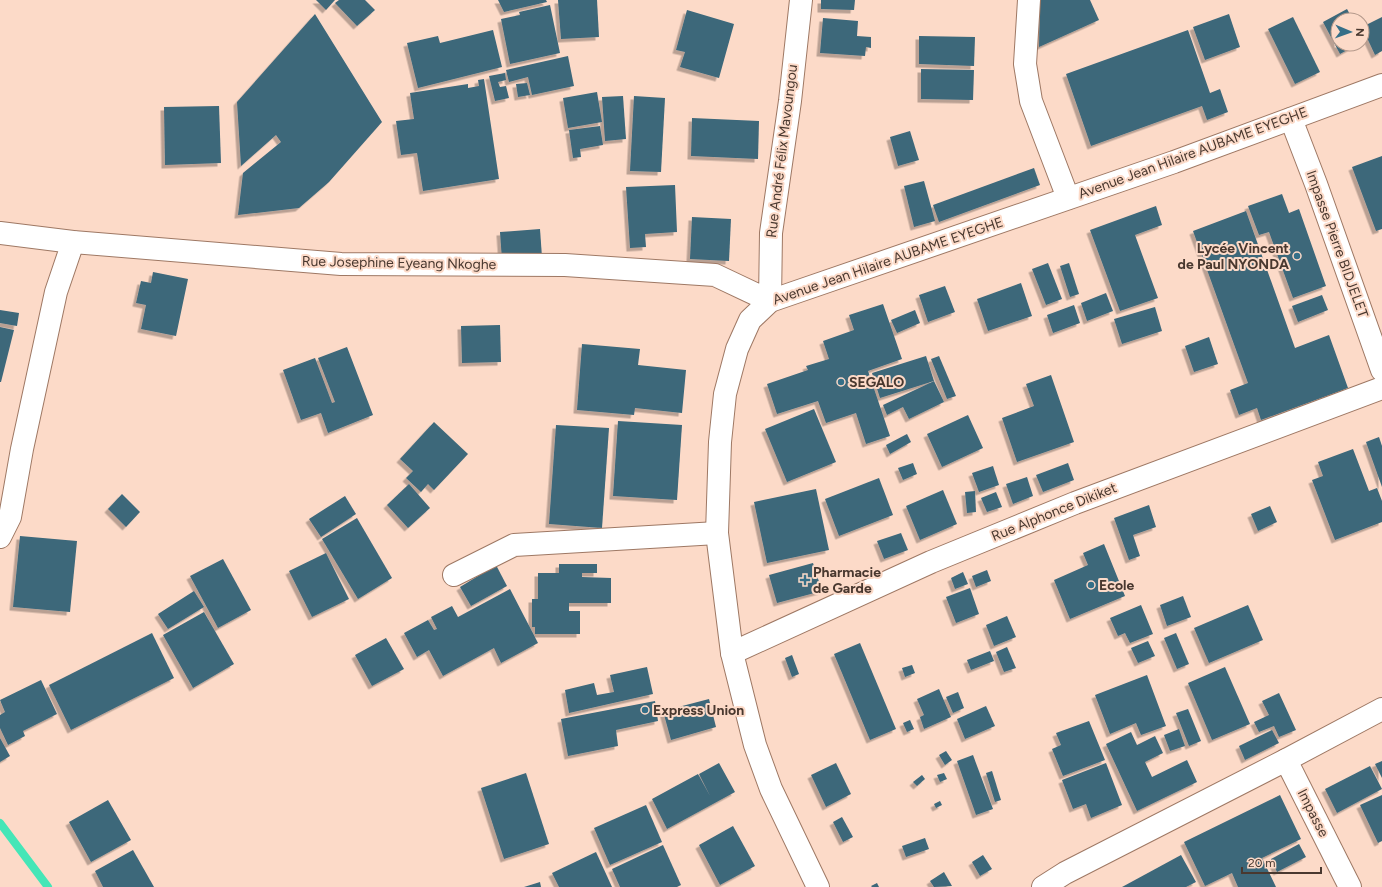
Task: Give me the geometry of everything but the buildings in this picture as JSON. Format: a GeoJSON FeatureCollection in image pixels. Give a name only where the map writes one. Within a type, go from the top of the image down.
{"type":"FeatureCollection","features":[{"type":"Feature","properties":{"kind":"street","name":"Rue André Félix Mavoungou"},"geometry":{"type":"LineString","coordinates":[[770,301],[771,233],[788,116],[801,0]]}},
{"type":"Feature","properties":{"kind":"street"},"geometry":{"type":"LineString","coordinates":[[1029,0],[1025,64],[1031,102],[1068,198]]}},
{"type":"Feature","properties":{"kind":"street","name":"Avenue Jean Hilaire AUBAME EYEGHE"},"geometry":{"type":"LineString","coordinates":[[818,887],[771,789],[756,745],[732,653],[717,533],[720,442],[725,394],[738,349],[750,320],[770,301],[1174,162],[1382,85]]}},
{"type":"Feature","properties":{"kind":"street","name":"Impasse Pierre BIDJELET"},"geometry":{"type":"LineString","coordinates":[[1291,119],[1316,184],[1382,370]]}},
{"type":"Feature","properties":{"kind":"street","name":"Rue Josephine Eyeang Nkoghe"},"geometry":{"type":"LineString","coordinates":[[0,233],[73,242],[341,264],[565,265],[715,275],[770,301]]}},
{"type":"Feature","properties":{"kind":"street"},"geometry":{"type":"LineString","coordinates":[[0,536],[10,517],[25,435],[56,292],[73,242]]}},
{"type":"Feature","properties":{"kind":"street","name":"Rue Alphonce Dikiket"},"geometry":{"type":"LineString","coordinates":[[732,653],[931,562],[1074,503],[1382,388]]}},
{"type":"Feature","properties":{"kind":"street"},"geometry":{"type":"LineString","coordinates":[[454,575],[514,544],[717,533]]}},
{"type":"Feature","properties":{"kind":"street"},"geometry":{"type":"LineString","coordinates":[[1043,887],[1068,880],[1382,709]]}},
{"type":"Feature","properties":{"kind":"street","name":"Impasse"},"geometry":{"type":"LineString","coordinates":[[1286,760],[1350,887]]}},
{"type":"Feature","properties":{"kind":"waterway"},"geometry":{"type":"LineString","coordinates":[[0,823],[48,887]]}},
{"type":"Feature","properties":{"kind":"place","name":"Lycée Vincent de Paul NYONDA"},"geometry":{"type":"Point","coordinates":[1297,256]}},
{"type":"Feature","properties":{"kind":"place","name":"SEGALO"},"geometry":{"type":"Point","coordinates":[841,382]}},
{"type":"Feature","properties":{"kind":"place","name":"Pharmacie de Garde"},"geometry":{"type":"Point","coordinates":[805,580]}},
{"type":"Feature","properties":{"kind":"place","name":"Ecole"},"geometry":{"type":"Point","coordinates":[1091,585]}},
{"type":"Feature","properties":{"kind":"place","name":"Express Union"},"geometry":{"type":"Point","coordinates":[645,710]}}]}
